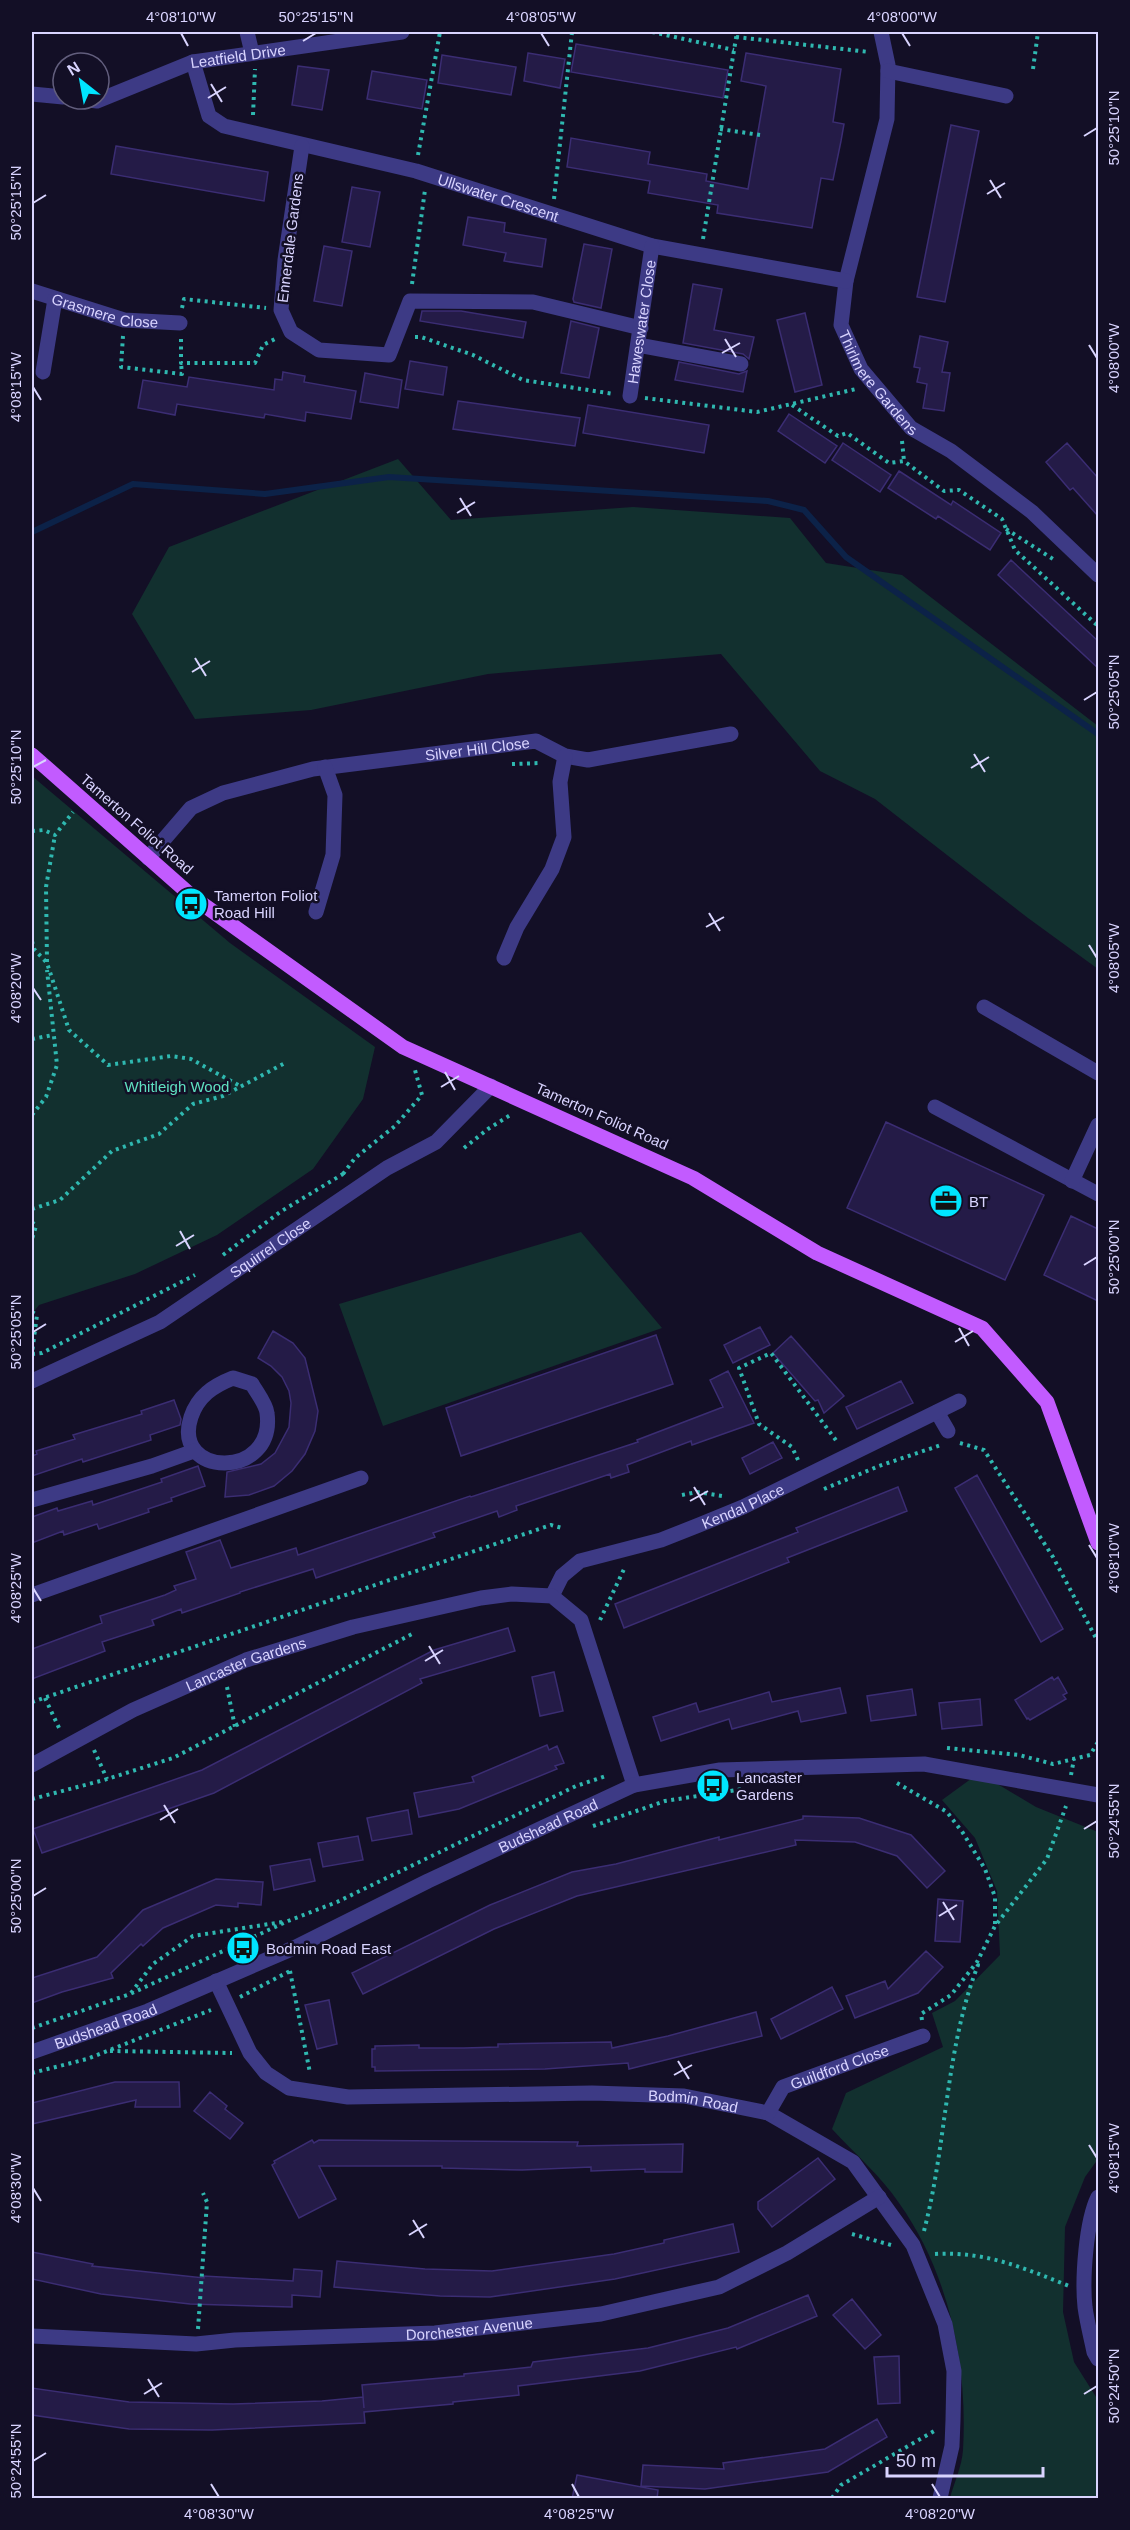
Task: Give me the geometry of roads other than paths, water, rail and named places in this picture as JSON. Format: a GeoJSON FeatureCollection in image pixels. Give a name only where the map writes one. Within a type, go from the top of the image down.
{"type":"FeatureCollection","features":[{"type":"Feature","properties":{"kind":"main road","name":"Tamerton Foliot Road"},"geometry":{"type":"LineString","coordinates":[[32,755],[194,898],[408,1049],[693,1178],[817,1253],[982,1328],[1047,1402],[1098,1540]]}},
{"type":"Feature","properties":{"kind":"street"},"geometry":{"type":"LineString","coordinates":[[247,32],[254,53]]}},
{"type":"Feature","properties":{"kind":"street","name":"Leatfield Drive"},"geometry":{"type":"LineString","coordinates":[[111,95],[194,62],[402,32]]}},
{"type":"Feature","properties":{"kind":"street","name":"Thirlmere Gardens"},"geometry":{"type":"LineString","coordinates":[[881,32],[888,71],[887,119],[846,281],[841,325],[861,369],[911,428],[951,451],[1032,512],[1098,575]]}},
{"type":"Feature","properties":{"kind":"street","name":"Ullswater Crescent"},"geometry":{"type":"LineString","coordinates":[[194,62],[209,116],[224,126],[427,174],[652,246],[846,281]]}},
{"type":"Feature","properties":{"kind":"street"},"geometry":{"type":"LineString","coordinates":[[888,71],[1006,96]]}},
{"type":"Feature","properties":{"kind":"street"},"geometry":{"type":"LineString","coordinates":[[32,94],[51,96]]}},
{"type":"Feature","properties":{"kind":"street","name":"Ennerdale Gardens"},"geometry":{"type":"LineString","coordinates":[[302,146],[285,260],[281,310],[291,332],[319,350],[389,355],[410,301],[533,302],[641,328]]}},
{"type":"Feature","properties":{"kind":"street","name":"Haweswater Close"},"geometry":{"type":"LineString","coordinates":[[630,396],[652,246]]}},
{"type":"Feature","properties":{"kind":"street","name":"Grasmere Close"},"geometry":{"type":"LineString","coordinates":[[32,291],[124,320],[180,323]]}},
{"type":"Feature","properties":{"kind":"street"},"geometry":{"type":"LineString","coordinates":[[43,372],[55,298]]}},
{"type":"Feature","properties":{"kind":"street"},"geometry":{"type":"LineString","coordinates":[[638,345],[741,363]]}},
{"type":"Feature","properties":{"kind":"street","name":"Silver Hill Close"},"geometry":{"type":"LineString","coordinates":[[148,858],[191,808],[223,793],[325,767],[536,741],[565,756],[588,760],[731,734]]}},
{"type":"Feature","properties":{"kind":"street"},"geometry":{"type":"LineString","coordinates":[[504,958],[518,927],[552,869],[564,837],[560,782],[565,756]]}},
{"type":"Feature","properties":{"kind":"street"},"geometry":{"type":"LineString","coordinates":[[316,912],[333,855],[335,795],[325,767]]}},
{"type":"Feature","properties":{"kind":"street"},"geometry":{"type":"LineString","coordinates":[[984,1007],[1098,1073]]}},
{"type":"Feature","properties":{"kind":"street","name":"Squirrel Close"},"geometry":{"type":"LineString","coordinates":[[32,1381],[160,1322],[387,1168],[436,1142],[491,1086]]}},
{"type":"Feature","properties":{"kind":"street"},"geometry":{"type":"LineString","coordinates":[[935,1107],[1098,1194]]}},
{"type":"Feature","properties":{"kind":"street"},"geometry":{"type":"LineString","coordinates":[[1072,1181],[1098,1125]]}},
{"type":"Feature","properties":{"kind":"street"},"geometry":{"type":"LineString","coordinates":[[233,1378],[252,1384],[267,1412],[263,1442],[250,1456],[224,1466],[208,1462],[194,1451],[189,1425],[196,1402],[217,1384],[233,1378]]}},
{"type":"Feature","properties":{"kind":"street","name":"Kendal Place"},"geometry":{"type":"LineString","coordinates":[[552,1596],[562,1576],[580,1561],[661,1540],[743,1507],[959,1401]]}},
{"type":"Feature","properties":{"kind":"street"},"geometry":{"type":"LineString","coordinates":[[937,1412],[950,1436]]}},
{"type":"Feature","properties":{"kind":"street"},"geometry":{"type":"LineString","coordinates":[[32,1500],[152,1466],[194,1451]]}},
{"type":"Feature","properties":{"kind":"street"},"geometry":{"type":"LineString","coordinates":[[32,1595],[361,1478]]}},
{"type":"Feature","properties":{"kind":"street","name":"Lancaster Gardens"},"geometry":{"type":"LineString","coordinates":[[32,1765],[87,1734],[188,1684],[246,1660],[353,1627],[481,1598],[512,1593],[552,1596]]}},
{"type":"Feature","properties":{"kind":"street"},"geometry":{"type":"LineString","coordinates":[[552,1596],[581,1620],[585,1629],[634,1785]]}},
{"type":"Feature","properties":{"kind":"street","name":"Budshead Road"},"geometry":{"type":"LineString","coordinates":[[32,2052],[148,2011],[296,1947],[428,1881],[634,1785],[720,1770],[924,1764],[1098,1795]]}},
{"type":"Feature","properties":{"kind":"street","name":"Bodmin Road"},"geometry":{"type":"LineString","coordinates":[[216,1981],[250,2053],[266,2073],[290,2088],[348,2097],[592,2093],[684,2096],[768,2113],[853,2162],[915,2250],[945,2324],[954,2371],[953,2420],[952,2446],[940,2499]]}},
{"type":"Feature","properties":{"kind":"street","name":"Guildford Close"},"geometry":{"type":"LineString","coordinates":[[768,2113],[783,2087],[923,2036]]}},
{"type":"Feature","properties":{"kind":"street","name":"Dorchester Avenue"},"geometry":{"type":"LineString","coordinates":[[32,2336],[196,2344],[235,2340],[435,2333],[601,2314],[718,2287],[787,2253],[879,2197]]}},
{"type":"Feature","properties":{"kind":"street"},"geometry":{"type":"LineString","coordinates":[[1098,2197],[1086,2250],[1085,2293],[1085,2305],[1094,2352],[1098,2359]]}},
{"type":"Feature","properties":{"kind":"waterway"},"geometry":{"type":"LineString","coordinates":[[32,532],[133,484],[265,494],[389,477],[768,501],[804,510],[846,557],[1098,734]]}},
{"type":"Feature","properties":{"kind":"place","name":"Tamerton Foliot Road Hill"},"geometry":{"type":"Point","coordinates":[191,904]}},
{"type":"Feature","properties":{"kind":"place","name":"BT"},"geometry":{"type":"Point","coordinates":[946,1201]}},
{"type":"Feature","properties":{"kind":"place","name":"Lancaster Gardens"},"geometry":{"type":"Point","coordinates":[713,1786]}},
{"type":"Feature","properties":{"kind":"place","name":"Bodmin Road East"},"geometry":{"type":"Point","coordinates":[243,1948]}},
{"type":"Feature","properties":{"kind":"park label","name":"Whitleigh Wood"},"geometry":{"type":"Point","coordinates":[177,1086]}}]}
